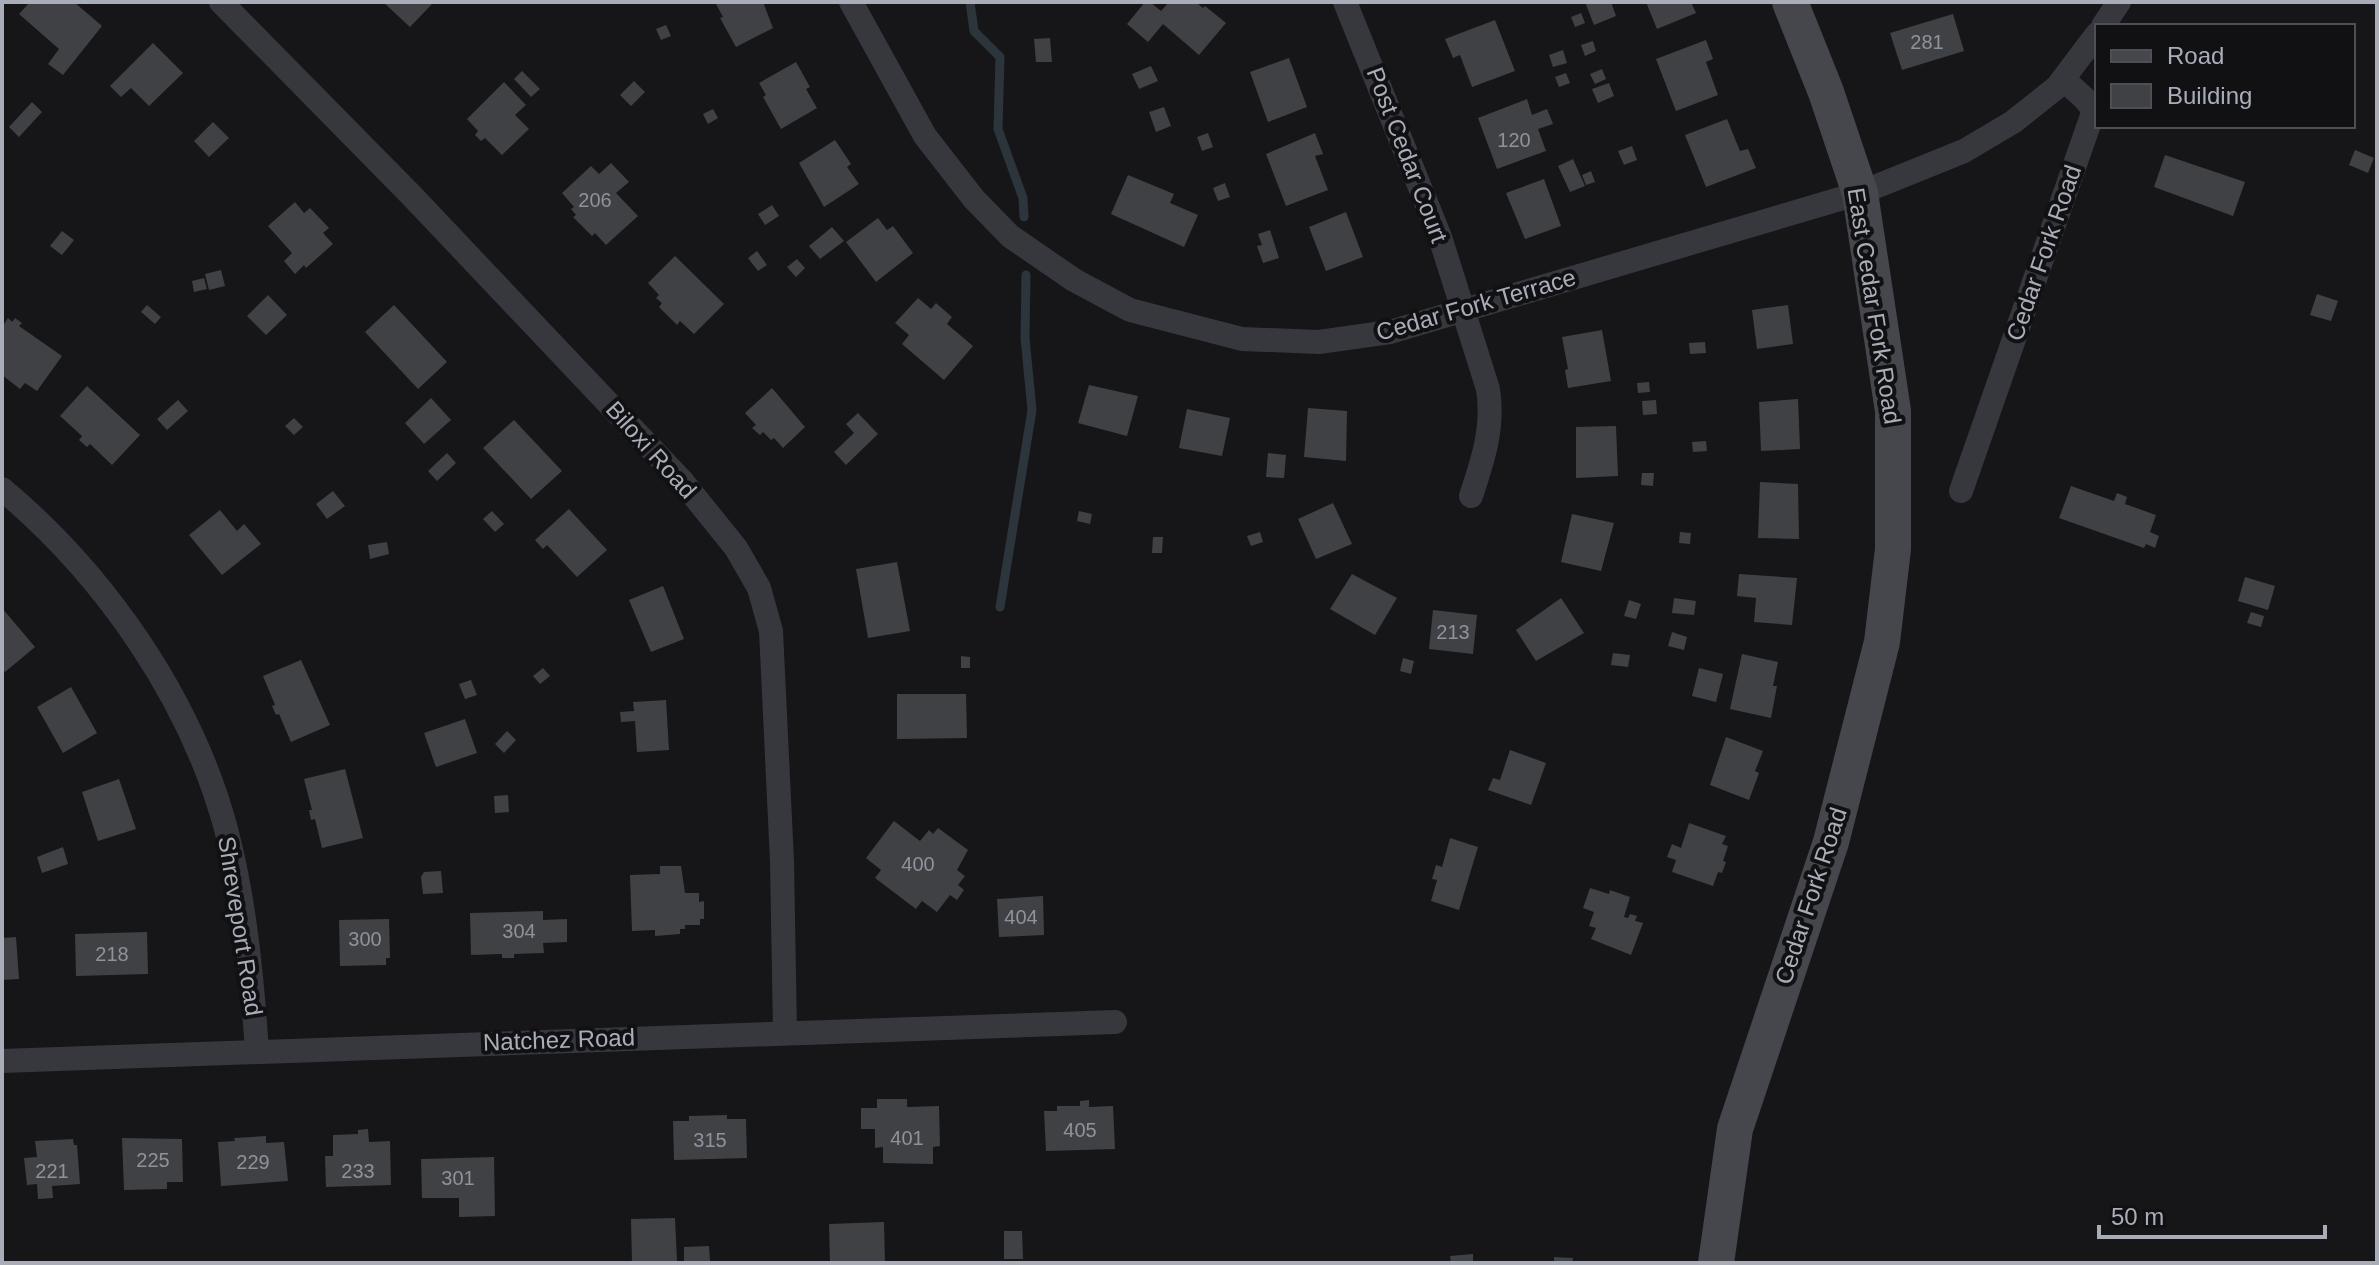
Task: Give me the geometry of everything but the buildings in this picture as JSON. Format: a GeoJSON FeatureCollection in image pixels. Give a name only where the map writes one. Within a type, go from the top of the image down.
{"type":"FeatureCollection","features":[{"type":"Feature","properties":{"kind":"street","name":"Biloxi Road"},"geometry":{"type":"LineString","coordinates":[[221,2],[412,196],[682,481],[736,548],[759,588],[771,631],[773,659],[782,861],[785,1032]]}},
{"type":"Feature","properties":{"kind":"street","name":"Cedar Fork Terrace"},"geometry":{"type":"LineString","coordinates":[[851,2],[925,136],[974,199],[1010,236],[1074,280],[1130,310],[1242,339],[1319,342],[1390,332],[1860,193],[1964,151],[2013,122],[2063,79]]}},
{"type":"Feature","properties":{"kind":"street","name":"Post Cedar Court"},"geometry":{"type":"LineString","coordinates":[[1345,2],[1440,237],[1478,352],[1491,410],[1487,446],[1471,496]]}},
{"type":"Feature","properties":{"kind":"street","name":"East Cedar Fork Road"},"geometry":{"type":"LineString","coordinates":[[1790,2],[1826,92],[1860,193],[1893,411],[1893,526]]}},
{"type":"Feature","properties":{"kind":"street"},"geometry":{"type":"LineString","coordinates":[[2104,24],[2119,2]]}},
{"type":"Feature","properties":{"kind":"street"},"geometry":{"type":"LineString","coordinates":[[2063,79],[2095,37]]}},
{"type":"Feature","properties":{"kind":"street","name":"Cedar Fork Road"},"geometry":{"type":"LineString","coordinates":[[1961,491],[2094,110],[2063,79]]}},
{"type":"Feature","properties":{"kind":"street","name":"Shreveport Road"},"geometry":{"type":"LineString","coordinates":[[2,489],[29,511],[103,594],[150,660],[193,741],[226,828],[241,896],[253,982],[257,1051]]}},
{"type":"Feature","properties":{"kind":"street","name":"Cedar Fork Road"},"geometry":{"type":"LineString","coordinates":[[1716,1263],[1735,1129],[1831,842],[1882,642],[1893,526]]}},
{"type":"Feature","properties":{"kind":"street","name":"Natchez Road"},"geometry":{"type":"LineString","coordinates":[[2,1061],[1115,1022]]}},
{"type":"Feature","properties":{"kind":"waterway"},"geometry":{"type":"LineString","coordinates":[[970,2],[974,31],[1000,57],[998,129],[1023,198],[1024,217]]}},
{"type":"Feature","properties":{"kind":"waterway"},"geometry":{"type":"LineString","coordinates":[[1000,607],[1032,410],[1025,338],[1026,275]]}}]}
